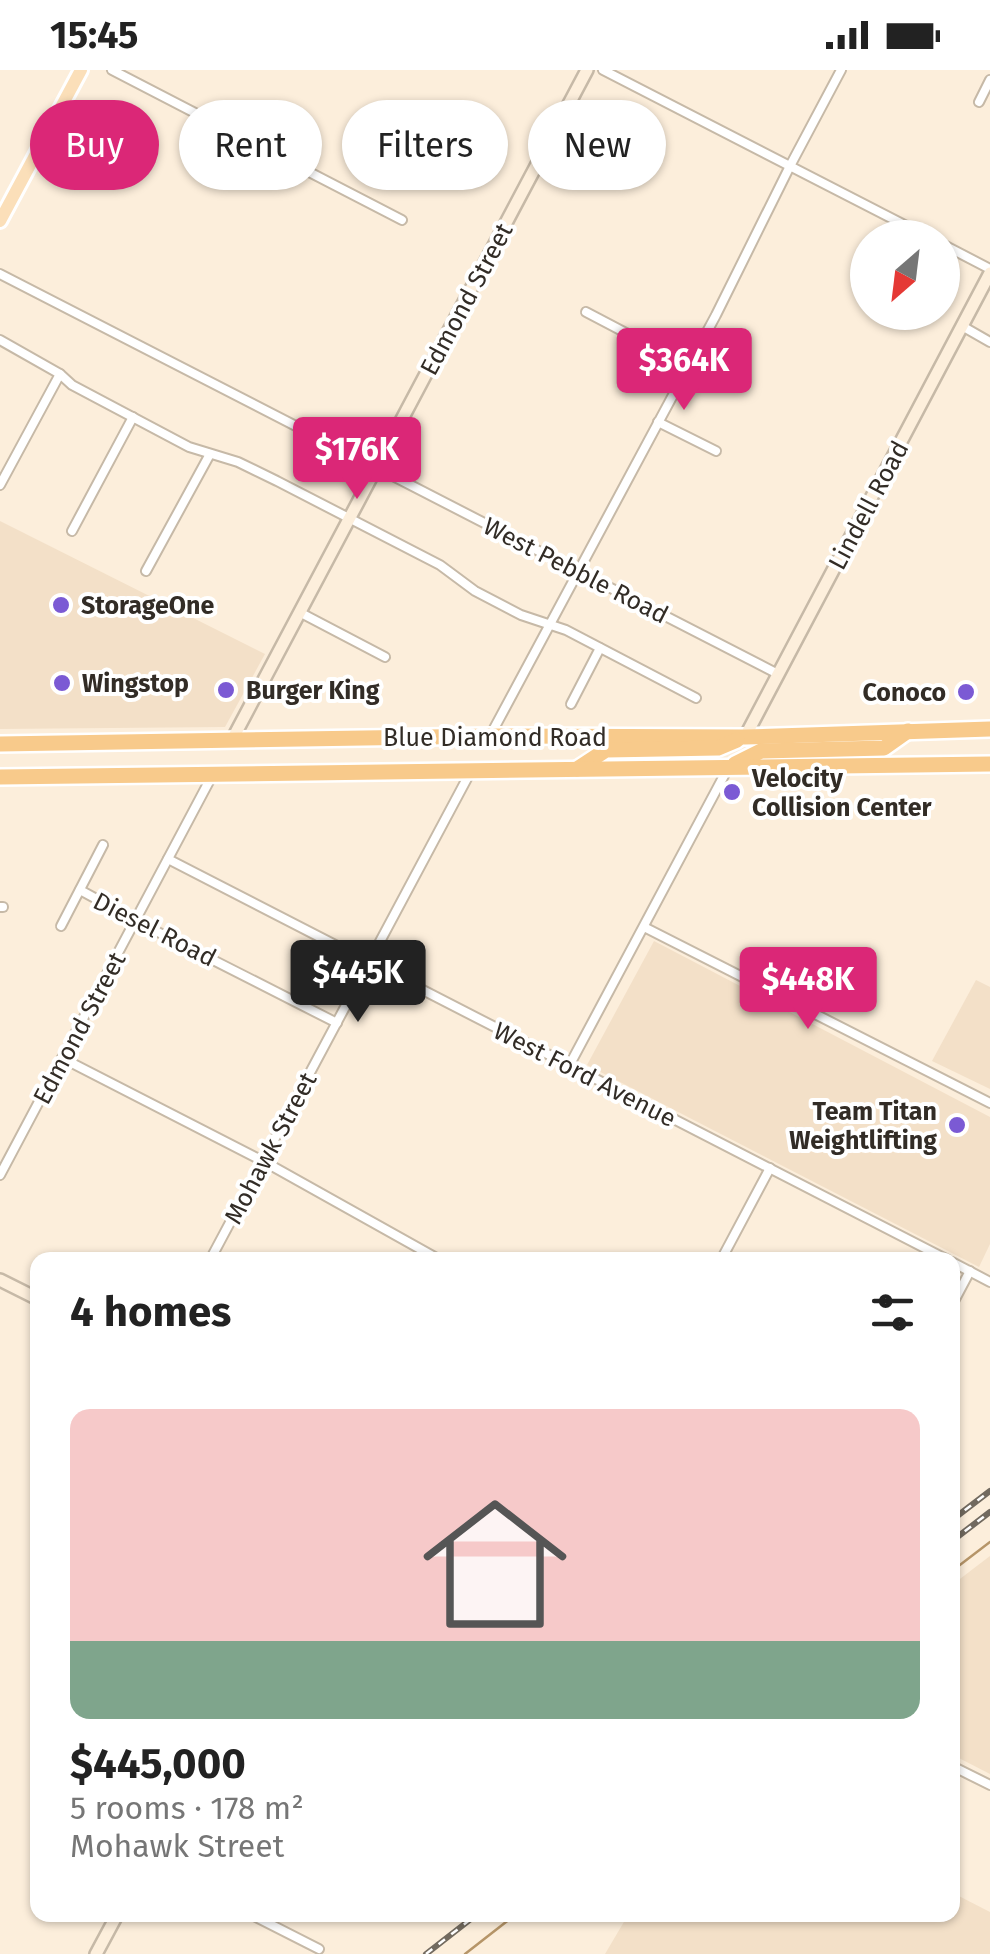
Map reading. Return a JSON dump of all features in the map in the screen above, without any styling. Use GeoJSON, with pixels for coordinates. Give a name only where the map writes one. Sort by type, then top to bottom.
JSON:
{"type":"FeatureCollection","features":[{"type":"Feature","properties":{"kind":"highway","name":"Blue Diamond Road"},"geometry":{"type":"LineString","coordinates":[[0,744],[745,736],[990,729]]}},
{"type":"Feature","properties":{"kind":"highway"},"geometry":{"type":"LineString","coordinates":[[728,767],[761,751],[884,748],[908,732]]}},
{"type":"Feature","properties":{"kind":"highway"},"geometry":{"type":"LineString","coordinates":[[576,770],[606,750],[718,748],[745,736]]}},
{"type":"Feature","properties":{"kind":"highway","name":"Blue Diamond Road"},"geometry":{"type":"LineString","coordinates":[[0,776],[990,764]]}},
{"type":"Feature","properties":{"kind":"main road"},"geometry":{"type":"LineString","coordinates":[[0,220],[81,70]]}},
{"type":"Feature","properties":{"kind":"street"},"geometry":{"type":"LineString","coordinates":[[112,70],[402,220]]}},
{"type":"Feature","properties":{"kind":"street","name":"Edmond Street"},"geometry":{"type":"LineString","coordinates":[[232,740],[587,70]]}},
{"type":"Feature","properties":{"kind":"street"},"geometry":{"type":"LineString","coordinates":[[603,70],[895,220]]}},
{"type":"Feature","properties":{"kind":"street"},"geometry":{"type":"LineString","coordinates":[[490,736],[716,315],[841,70]]}},
{"type":"Feature","properties":{"kind":"street"},"geometry":{"type":"LineString","coordinates":[[979,102],[990,80]]}},
{"type":"Feature","properties":{"kind":"street"},"geometry":{"type":"LineString","coordinates":[[960,254],[990,271]]}},
{"type":"Feature","properties":{"kind":"street","name":"Lindell Road"},"geometry":{"type":"LineString","coordinates":[[745,736],[990,271]]}},
{"type":"Feature","properties":{"kind":"street","name":"West Pebble Road"},"geometry":{"type":"LineString","coordinates":[[0,274],[778,674]]}},
{"type":"Feature","properties":{"kind":"street"},"geometry":{"type":"LineString","coordinates":[[586,312],[687,365]]}},
{"type":"Feature","properties":{"kind":"street"},"geometry":{"type":"LineString","coordinates":[[962,326],[990,342]]}},
{"type":"Feature","properties":{"kind":"street"},"geometry":{"type":"LineString","coordinates":[[0,340],[189,447],[238,462],[440,566],[490,599],[600,648],[696,698]]}},
{"type":"Feature","properties":{"kind":"street"},"geometry":{"type":"LineString","coordinates":[[0,485],[60,374]]}},
{"type":"Feature","properties":{"kind":"street"},"geometry":{"type":"LineString","coordinates":[[72,531],[132,417]]}},
{"type":"Feature","properties":{"kind":"street"},"geometry":{"type":"LineString","coordinates":[[658,422],[716,451]]}},
{"type":"Feature","properties":{"kind":"street"},"geometry":{"type":"LineString","coordinates":[[146,571],[210,454]]}},
{"type":"Feature","properties":{"kind":"street"},"geometry":{"type":"LineString","coordinates":[[301,612],[385,656]]}},
{"type":"Feature","properties":{"kind":"street"},"geometry":{"type":"LineString","coordinates":[[571,704],[600,648]]}},
{"type":"Feature","properties":{"kind":"street"},"geometry":{"type":"LineString","coordinates":[[569,1066],[728,767]]}},
{"type":"Feature","properties":{"kind":"street","name":"Mohawk Street"},"geometry":{"type":"LineString","coordinates":[[214,1252],[471,771]]}},
{"type":"Feature","properties":{"kind":"street","name":"Edmond Street"},"geometry":{"type":"LineString","coordinates":[[0,1175],[214,774]]}},
{"type":"Feature","properties":{"kind":"street"},"geometry":{"type":"LineString","coordinates":[[60,926],[103,846]]}},
{"type":"Feature","properties":{"kind":"street","name":"West Ford Avenue"},"geometry":{"type":"LineString","coordinates":[[168,859],[933,1252]]}},
{"type":"Feature","properties":{"kind":"street","name":"Diesel Road"},"geometry":{"type":"LineString","coordinates":[[80,890],[338,1023]]}},
{"type":"Feature","properties":{"kind":"street"},"geometry":{"type":"LineString","coordinates":[[644,926],[990,1103]]}},
{"type":"Feature","properties":{"kind":"street"},"geometry":{"type":"LineString","coordinates":[[62,1058],[262,1161],[426,1252]]}},
{"type":"Feature","properties":{"kind":"street"},"geometry":{"type":"LineString","coordinates":[[725,1252],[770,1168]]}},
{"type":"Feature","properties":{"kind":"street","name":"West Ford Avenue"},"geometry":{"type":"LineString","coordinates":[[960,1266],[990,1282]]}},
{"type":"Feature","properties":{"kind":"street"},"geometry":{"type":"LineString","coordinates":[[960,1290],[970,1272]]}},
{"type":"Feature","properties":{"kind":"street"},"geometry":{"type":"LineString","coordinates":[[0,1280],[30,1296]]}},
{"type":"Feature","properties":{"kind":"street"},"geometry":{"type":"LineString","coordinates":[[960,1770],[990,1785]]}},
{"type":"Feature","properties":{"kind":"street"},"geometry":{"type":"LineString","coordinates":[[96,1954],[113,1922]]}},
{"type":"Feature","properties":{"kind":"street"},"geometry":{"type":"LineString","coordinates":[[266,1922],[319,1949]]}},
{"type":"Feature","properties":{"kind":"shaded area"},"geometry":{"type":"Polygon","coordinates":[[[0,521],[265,654],[225,727],[0,729],[0,521]]]}},
{"type":"Feature","properties":{"kind":"shaded area"},"geometry":{"type":"Polygon","coordinates":[[[654,941],[990,1117],[990,1244],[979,1267],[960,1257],[960,1252],[950,1252],[587,1065],[654,941]]]}},
{"type":"Feature","properties":{"kind":"shaded area"},"geometry":{"type":"Polygon","coordinates":[[[976,980],[990,987],[990,1089],[932,1061],[976,980]]]}},
{"type":"Feature","properties":{"kind":"shaded area"},"geometry":{"type":"Polygon","coordinates":[[[990,1556],[990,1774],[960,1759],[960,1579],[990,1556]]]}},
{"type":"Feature","properties":{"kind":"shaded area"},"geometry":{"type":"Polygon","coordinates":[[[960,1897],[990,1912],[990,1954],[605,1954],[624,1922],[960,1922],[960,1897]]]}},
{"type":"Feature","properties":{"kind":"waterway"},"geometry":{"type":"LineString","coordinates":[[960,1565],[990,1542]]}},
{"type":"Feature","properties":{"kind":"waterway"},"geometry":{"type":"LineString","coordinates":[[465,1954],[506,1922]]}},
{"type":"Feature","properties":{"kind":"railway"},"geometry":{"type":"LineString","coordinates":[[960,1514],[990,1491]]}},
{"type":"Feature","properties":{"kind":"railway"},"geometry":{"type":"LineString","coordinates":[[960,1535],[990,1512]]}},
{"type":"Feature","properties":{"kind":"railway"},"geometry":{"type":"LineString","coordinates":[[426,1954],[467,1922]]}},
{"type":"Feature","properties":{"kind":"place","name":"StorageOne"},"geometry":{"type":"Point","coordinates":[61,605]}},
{"type":"Feature","properties":{"kind":"place","name":"Wingstop"},"geometry":{"type":"Point","coordinates":[62,683]}},
{"type":"Feature","properties":{"kind":"place","name":"Burger King"},"geometry":{"type":"Point","coordinates":[226,690]}},
{"type":"Feature","properties":{"kind":"place","name":"Conoco"},"geometry":{"type":"Point","coordinates":[966,692]}},
{"type":"Feature","properties":{"kind":"place","name":"Velocity Collision Center"},"geometry":{"type":"Point","coordinates":[732,792]}},
{"type":"Feature","properties":{"kind":"place","name":"Team Titan Weightlifting"},"geometry":{"type":"Point","coordinates":[957,1125]}}]}
